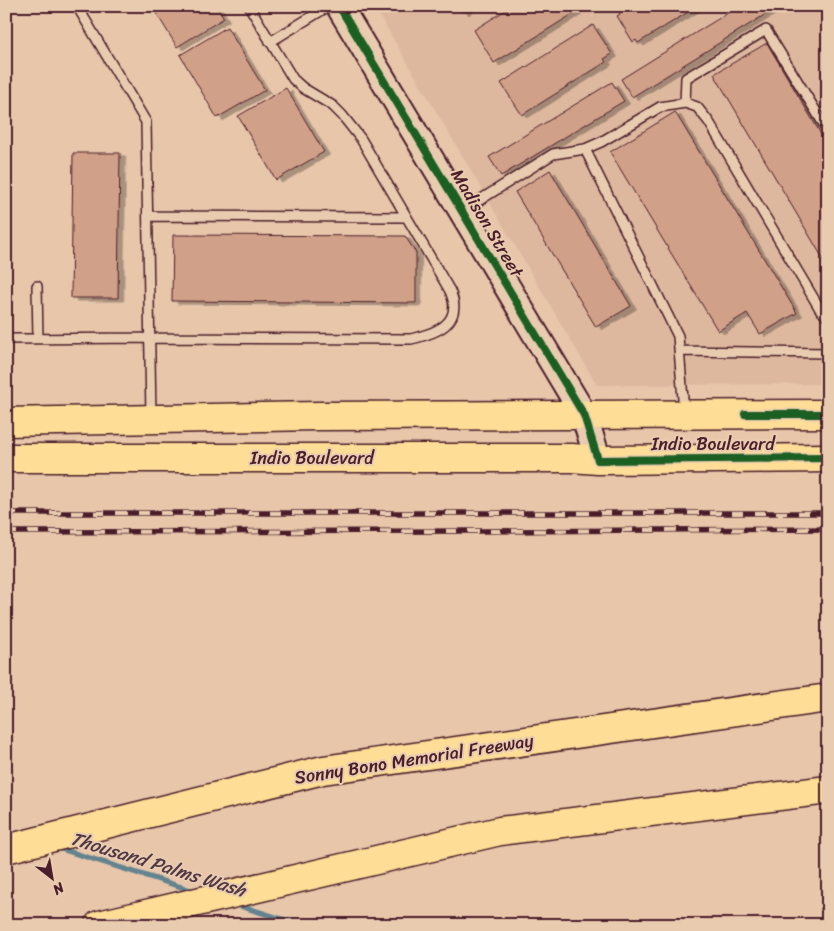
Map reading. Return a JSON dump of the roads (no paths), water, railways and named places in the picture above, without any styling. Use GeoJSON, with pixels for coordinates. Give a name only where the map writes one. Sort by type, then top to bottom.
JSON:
{"type":"FeatureCollection","features":[{"type":"Feature","properties":{"kind":"main road","name":"Madison Street"},"geometry":{"type":"LineString","coordinates":[[339,6],[584,415],[598,460]]}},
{"type":"Feature","properties":{"kind":"main road","name":"Indio Boulevard"},"geometry":{"type":"LineString","coordinates":[[7,426],[151,419],[329,416],[828,414]]}},
{"type":"Feature","properties":{"kind":"main road","name":"Indio Boulevard"},"geometry":{"type":"LineString","coordinates":[[6,458],[572,458],[598,460],[828,458]]}},
{"type":"Feature","properties":{"kind":"main road","name":"Sonny Bono Memorial Freeway"},"geometry":{"type":"LineString","coordinates":[[6,849],[322,770],[828,698]]}},
{"type":"Feature","properties":{"kind":"main road"},"geometry":{"type":"LineString","coordinates":[[99,925],[500,831],[828,790]]}},
{"type":"Feature","properties":{"kind":"lane"},"geometry":{"type":"LineString","coordinates":[[77,6],[146,122],[151,419]]}},
{"type":"Feature","properties":{"kind":"lane"},"geometry":{"type":"LineString","coordinates":[[6,339],[411,339],[435,332],[450,320],[454,310],[454,300],[450,291],[361,139],[333,106],[303,88],[293,79],[248,6]]}},
{"type":"Feature","properties":{"kind":"lane"},"geometry":{"type":"LineString","coordinates":[[270,42],[329,6]]}},
{"type":"Feature","properties":{"kind":"lane"},"geometry":{"type":"LineString","coordinates":[[684,103],[686,78],[766,30],[828,132]]}},
{"type":"Feature","properties":{"kind":"lane"},"geometry":{"type":"LineString","coordinates":[[462,211],[553,154],[585,149],[601,142],[660,107],[684,103],[697,107],[709,122],[820,309],[828,318]]}},
{"type":"Feature","properties":{"kind":"lane"},"geometry":{"type":"LineString","coordinates":[[585,149],[678,336],[684,414]]}},
{"type":"Feature","properties":{"kind":"lane"},"geometry":{"type":"LineString","coordinates":[[148,216],[406,217]]}},
{"type":"Feature","properties":{"kind":"lane"},"geometry":{"type":"LineString","coordinates":[[37,286],[38,339]]}},
{"type":"Feature","properties":{"kind":"lane"},"geometry":{"type":"LineString","coordinates":[[679,351],[828,354]]}},
{"type":"Feature","properties":{"kind":"waterway","name":"Thousand Palms Wash"},"geometry":{"type":"LineString","coordinates":[[6,832],[18,836]]}},
{"type":"Feature","properties":{"kind":"waterway","name":"Thousand Palms Wash"},"geometry":{"type":"LineString","coordinates":[[55,847],[197,892]]}},
{"type":"Feature","properties":{"kind":"waterway","name":"Thousand Palms Wash"},"geometry":{"type":"LineString","coordinates":[[234,904],[301,925]]}},
{"type":"Feature","properties":{"kind":"railway"},"geometry":{"type":"LineString","coordinates":[[6,513],[828,513]]}},
{"type":"Feature","properties":{"kind":"railway"},"geometry":{"type":"LineString","coordinates":[[6,532],[828,529]]}}]}
